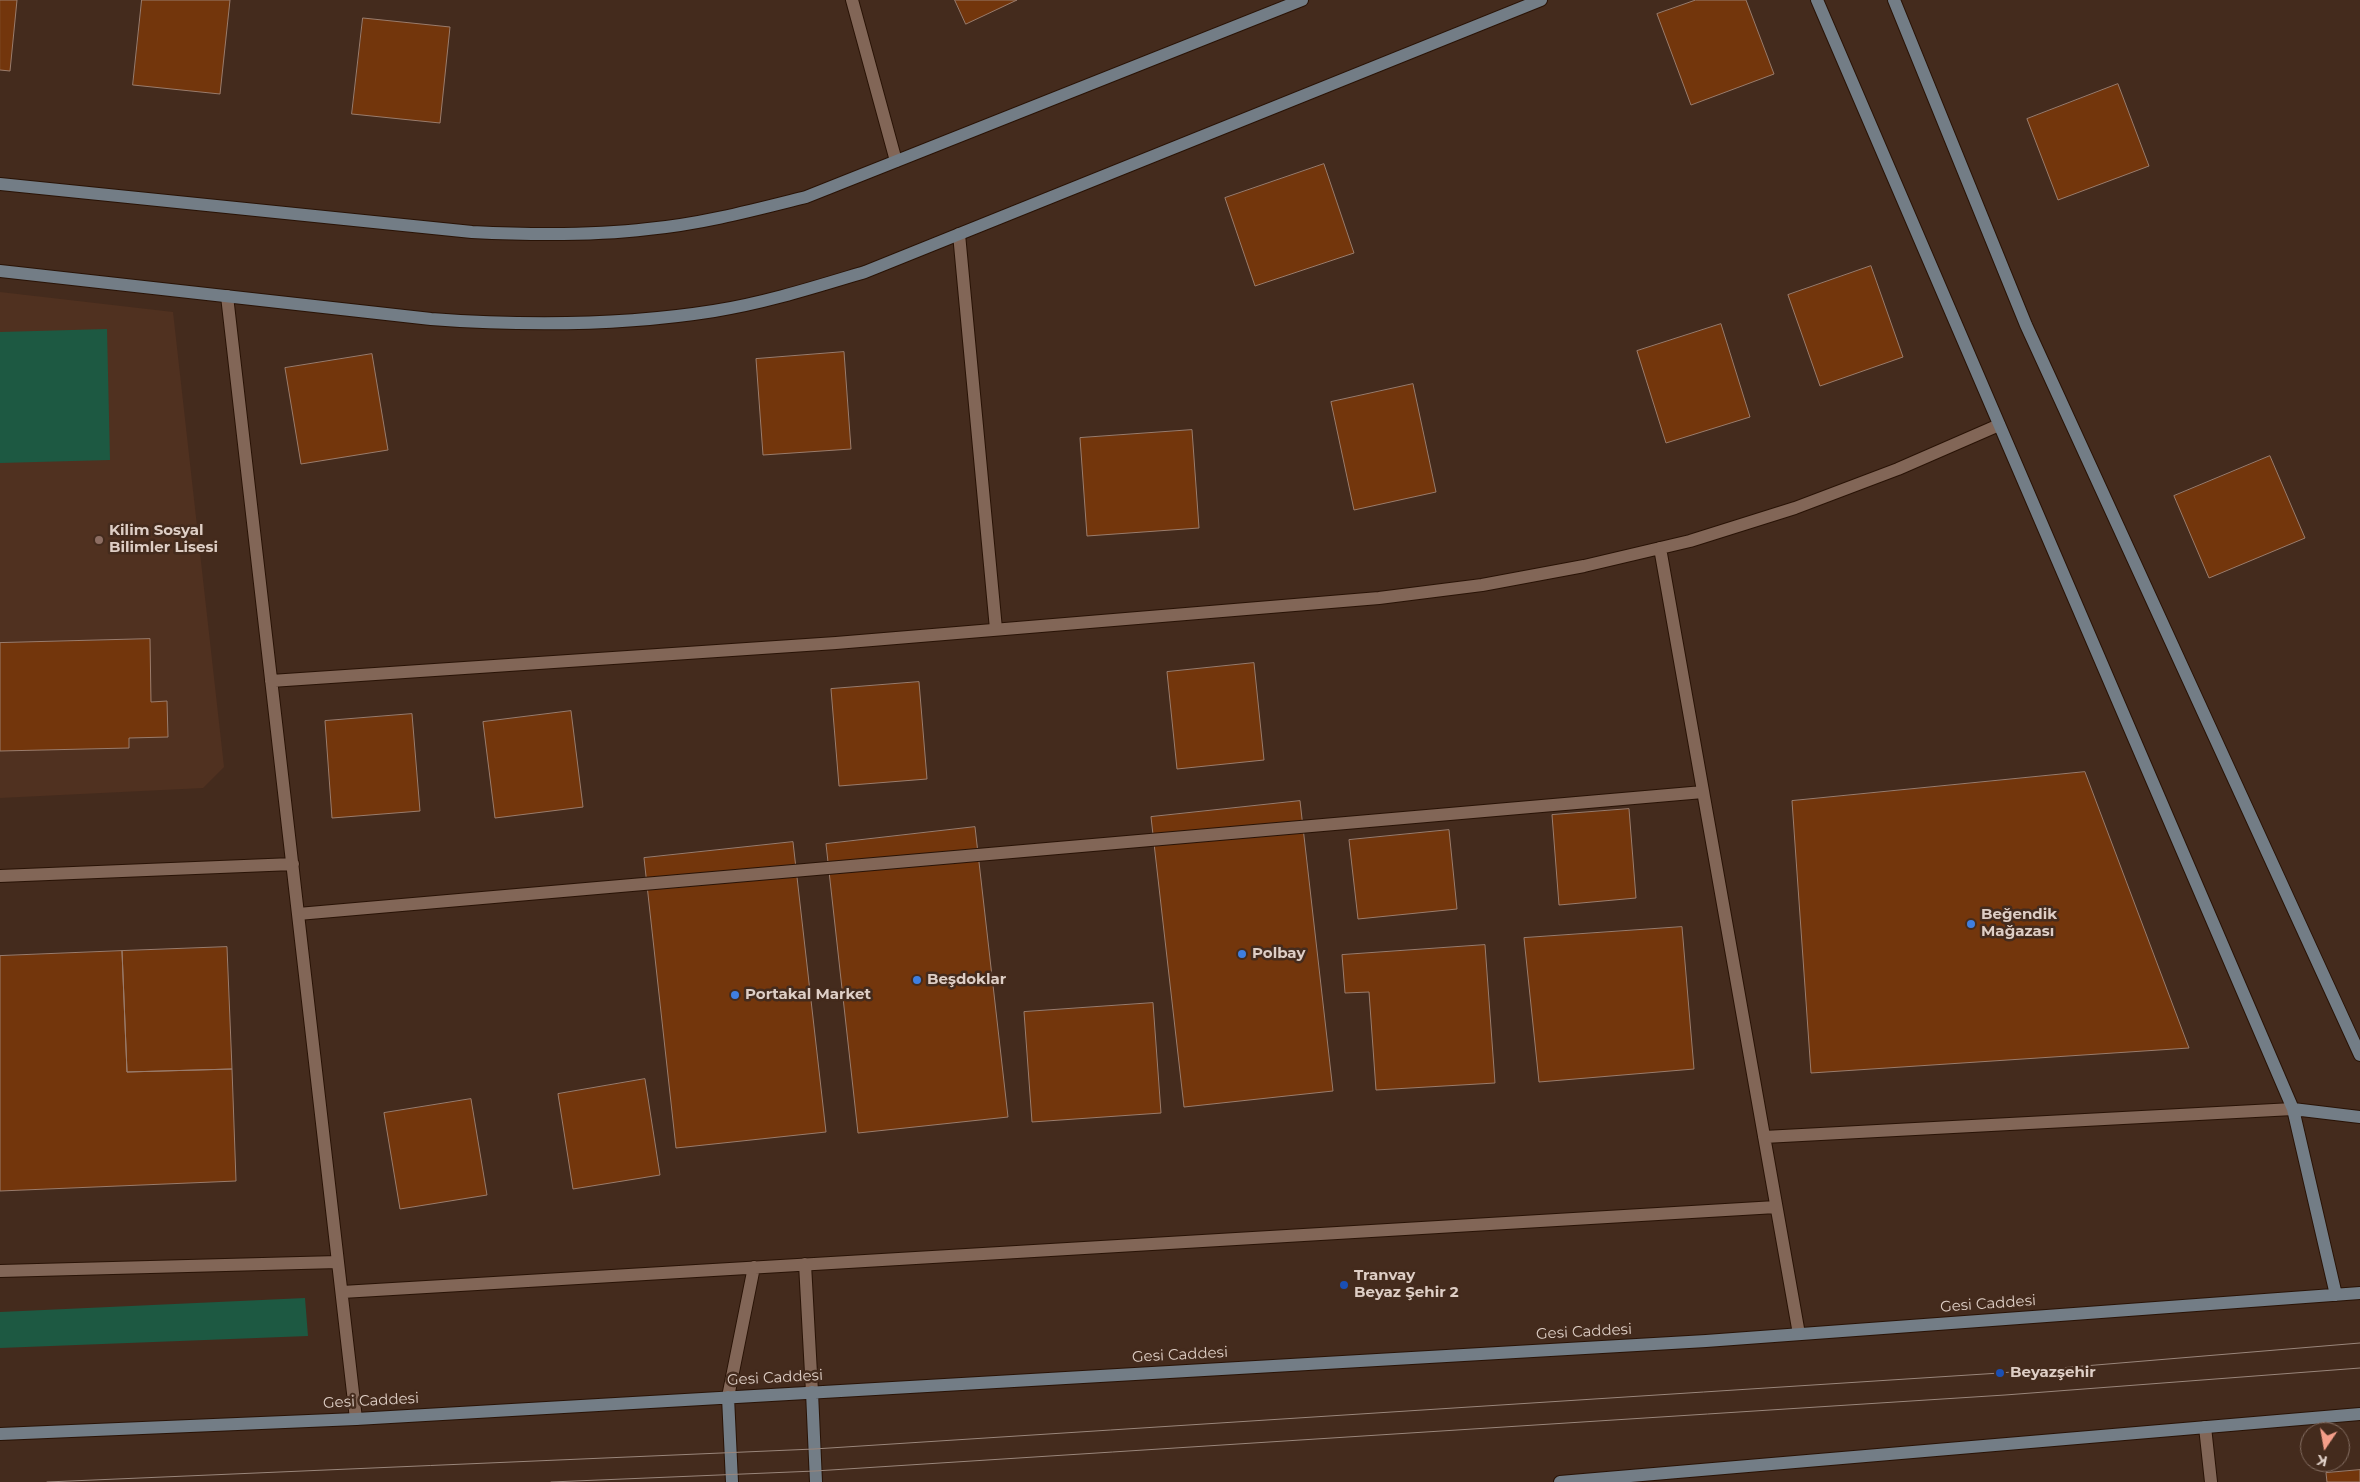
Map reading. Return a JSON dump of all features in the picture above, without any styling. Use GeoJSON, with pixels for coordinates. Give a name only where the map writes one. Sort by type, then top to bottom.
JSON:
{"type":"FeatureCollection","features":[{"type":"Feature","properties":{"kind":"street"},"geometry":{"type":"LineString","coordinates":[[852,0],[896,160]]}},
{"type":"Feature","properties":{"kind":"street"},"geometry":{"type":"LineString","coordinates":[[0,184],[472,232],[531,235],[649,229],[754,210],[806,196],[1302,0]]}},
{"type":"Feature","properties":{"kind":"street"},"geometry":{"type":"LineString","coordinates":[[0,271],[430,318],[502,324],[574,325],[645,320],[716,311],[791,294],[865,272],[1541,0]]}},
{"type":"Feature","properties":{"kind":"street"},"geometry":{"type":"LineString","coordinates":[[1817,0],[2293,1109],[2336,1295]]}},
{"type":"Feature","properties":{"kind":"street"},"geometry":{"type":"LineString","coordinates":[[1894,0],[2026,325],[2360,1055]]}},
{"type":"Feature","properties":{"kind":"street"},"geometry":{"type":"LineString","coordinates":[[959,234],[996,629]]}},
{"type":"Feature","properties":{"kind":"street"},"geometry":{"type":"LineString","coordinates":[[227,296],[356,1419]]}},
{"type":"Feature","properties":{"kind":"street"},"geometry":{"type":"LineString","coordinates":[[271,681],[836,643],[1379,598],[1482,586],[1584,566],[1660,548],[1795,508],[1898,469],[1999,425]]}},
{"type":"Feature","properties":{"kind":"street"},"geometry":{"type":"LineString","coordinates":[[1660,548],[1799,1334]]}},
{"type":"Feature","properties":{"kind":"street"},"geometry":{"type":"LineString","coordinates":[[298,914],[1703,792]]}},
{"type":"Feature","properties":{"kind":"street"},"geometry":{"type":"LineString","coordinates":[[0,876],[292,864]]}},
{"type":"Feature","properties":{"kind":"street"},"geometry":{"type":"LineString","coordinates":[[1764,1138],[2293,1109],[2360,1117]]}},
{"type":"Feature","properties":{"kind":"street"},"geometry":{"type":"LineString","coordinates":[[342,1292],[1776,1207]]}},
{"type":"Feature","properties":{"kind":"street"},"geometry":{"type":"LineString","coordinates":[[0,1271],[338,1262]]}},
{"type":"Feature","properties":{"kind":"street"},"geometry":{"type":"LineString","coordinates":[[805,1264],[816,1482]]}},
{"type":"Feature","properties":{"kind":"street"},"geometry":{"type":"LineString","coordinates":[[732,1482],[728,1397],[754,1267]]}},
{"type":"Feature","properties":{"kind":"street","name":"Gesi Caddesi"},"geometry":{"type":"LineString","coordinates":[[0,1434],[356,1419],[1706,1341],[2360,1293]]}},
{"type":"Feature","properties":{"kind":"street"},"geometry":{"type":"LineString","coordinates":[[1560,1482],[2360,1414]]}},
{"type":"Feature","properties":{"kind":"street"},"geometry":{"type":"LineString","coordinates":[[2205,1427],[2211,1482]]}},
{"type":"Feature","properties":{"kind":"shaded area","name":"Kilim Sosyal Bilimler Lisesi"},"geometry":{"type":"Polygon","coordinates":[[[0,292],[173,312],[224,767],[203,788],[0,798],[0,292]]]}},
{"type":"Feature","properties":{"kind":"green space"},"geometry":{"type":"Polygon","coordinates":[[[107,329],[110,460],[0,463],[0,332],[107,329]]]}},
{"type":"Feature","properties":{"kind":"green space"},"geometry":{"type":"Polygon","coordinates":[[[305,1298],[308,1336],[0,1348],[0,1312],[305,1298]]]}},
{"type":"Feature","properties":{"kind":"building"},"geometry":{"type":"Polygon","coordinates":[[[0,0],[17,0],[10,71],[0,70],[0,0]]]}},
{"type":"Feature","properties":{"kind":"building"},"geometry":{"type":"Polygon","coordinates":[[[142,0],[230,0],[220,94],[133,85],[142,0]]]}},
{"type":"Feature","properties":{"kind":"building"},"geometry":{"type":"Polygon","coordinates":[[[955,0],[1017,0],[966,24],[955,0]]]}},
{"type":"Feature","properties":{"kind":"building"},"geometry":{"type":"Polygon","coordinates":[[[1696,0],[1746,0],[1774,74],[1691,105],[1657,14],[1696,0]]]}},
{"type":"Feature","properties":{"kind":"building"},"geometry":{"type":"Polygon","coordinates":[[[363,18],[450,27],[440,123],[352,114],[363,18]]]}},
{"type":"Feature","properties":{"kind":"building"},"geometry":{"type":"Polygon","coordinates":[[[2118,84],[2149,166],[2058,200],[2027,119],[2118,84]]]}},
{"type":"Feature","properties":{"kind":"building"},"geometry":{"type":"Polygon","coordinates":[[[1324,164],[1354,253],[1255,286],[1225,198],[1324,164]]]}},
{"type":"Feature","properties":{"kind":"building"},"geometry":{"type":"Polygon","coordinates":[[[1871,266],[1903,357],[1820,386],[1788,295],[1871,266]]]}},
{"type":"Feature","properties":{"kind":"building"},"geometry":{"type":"Polygon","coordinates":[[[1721,324],[1750,417],[1666,443],[1637,351],[1721,324]]]}},
{"type":"Feature","properties":{"kind":"building"},"geometry":{"type":"Polygon","coordinates":[[[844,352],[851,449],[763,455],[756,359],[844,352]]]}},
{"type":"Feature","properties":{"kind":"building"},"geometry":{"type":"Polygon","coordinates":[[[372,354],[388,450],[301,464],[285,368],[372,354]]]}},
{"type":"Feature","properties":{"kind":"building"},"geometry":{"type":"Polygon","coordinates":[[[1413,384],[1436,492],[1354,510],[1331,402],[1413,384]]]}},
{"type":"Feature","properties":{"kind":"building"},"geometry":{"type":"Polygon","coordinates":[[[1192,430],[1199,528],[1087,536],[1080,438],[1192,430]]]}},
{"type":"Feature","properties":{"kind":"building"},"geometry":{"type":"Polygon","coordinates":[[[2270,456],[2305,538],[2209,578],[2174,496],[2270,456]]]}},
{"type":"Feature","properties":{"kind":"building"},"geometry":{"type":"Polygon","coordinates":[[[150,639],[151,702],[167,701],[168,737],[129,738],[129,748],[0,751],[0,643],[150,639]]]}},
{"type":"Feature","properties":{"kind":"building"},"geometry":{"type":"Polygon","coordinates":[[[1254,663],[1264,760],[1177,769],[1167,672],[1254,663]]]}},
{"type":"Feature","properties":{"kind":"building"},"geometry":{"type":"Polygon","coordinates":[[[919,682],[927,779],[839,786],[831,689],[919,682]]]}},
{"type":"Feature","properties":{"kind":"building"},"geometry":{"type":"Polygon","coordinates":[[[571,711],[583,807],[495,818],[483,722],[571,711]]]}},
{"type":"Feature","properties":{"kind":"building"},"geometry":{"type":"Polygon","coordinates":[[[412,714],[420,811],[332,818],[325,721],[412,714]]]}},
{"type":"Feature","properties":{"kind":"building","name":"Beğendik Mağazası"},"geometry":{"type":"Polygon","coordinates":[[[2085,772],[2189,1048],[1811,1073],[1792,801],[2085,772]]]}},
{"type":"Feature","properties":{"kind":"building","name":"Polbay"},"geometry":{"type":"Polygon","coordinates":[[[1300,801],[1333,1091],[1184,1107],[1151,817],[1300,801]]]}},
{"type":"Feature","properties":{"kind":"building"},"geometry":{"type":"Polygon","coordinates":[[[1629,809],[1636,898],[1559,905],[1552,815],[1629,809]]]}},
{"type":"Feature","properties":{"kind":"building","name":"Beşdoklar"},"geometry":{"type":"Polygon","coordinates":[[[975,827],[1008,1117],[858,1133],[826,844],[975,827]]]}},
{"type":"Feature","properties":{"kind":"building"},"geometry":{"type":"Polygon","coordinates":[[[1449,830],[1457,909],[1358,919],[1349,840],[1449,830]]]}},
{"type":"Feature","properties":{"kind":"building","name":"Portakal Market"},"geometry":{"type":"Polygon","coordinates":[[[793,842],[826,1132],[676,1148],[644,858],[793,842]]]}},
{"type":"Feature","properties":{"kind":"building"},"geometry":{"type":"Polygon","coordinates":[[[1682,927],[1694,1069],[1539,1082],[1524,938],[1682,927]]]}},
{"type":"Feature","properties":{"kind":"building"},"geometry":{"type":"Polygon","coordinates":[[[1485,945],[1495,1083],[1376,1090],[1369,992],[1345,993],[1342,955],[1485,945]]]}},
{"type":"Feature","properties":{"kind":"building"},"geometry":{"type":"Polygon","coordinates":[[[227,947],[232,1069],[127,1072],[122,951],[227,947]]]}},
{"type":"Feature","properties":{"kind":"building"},"geometry":{"type":"Polygon","coordinates":[[[122,951],[127,1072],[232,1069],[236,1181],[0,1191],[0,956],[122,951]]]}},
{"type":"Feature","properties":{"kind":"building"},"geometry":{"type":"Polygon","coordinates":[[[1153,1003],[1161,1113],[1032,1122],[1024,1012],[1153,1003]]]}},
{"type":"Feature","properties":{"kind":"building"},"geometry":{"type":"Polygon","coordinates":[[[645,1079],[660,1175],[573,1189],[558,1094],[645,1079]]]}},
{"type":"Feature","properties":{"kind":"building"},"geometry":{"type":"Polygon","coordinates":[[[471,1099],[487,1195],[400,1209],[384,1113],[471,1099]]]}},
{"type":"Feature","properties":{"kind":"building"},"geometry":{"type":"Polygon","coordinates":[[[2360,1470],[2360,1482],[2327,1482],[2326,1473],[2360,1470]]]}},
{"type":"Feature","properties":{"kind":"tram line"},"geometry":{"type":"LineString","coordinates":[[47,1482],[814,1449],[2000,1373],[2360,1343]]}},
{"type":"Feature","properties":{"kind":"tram line"},"geometry":{"type":"LineString","coordinates":[[551,1482],[815,1471],[2005,1395],[2360,1368]]}},
{"type":"Feature","properties":{"kind":"place","name":"Kilim Sosyal Bilimler Lisesi"},"geometry":{"type":"Point","coordinates":[99,540]}},
{"type":"Feature","properties":{"kind":"place","name":"Beğendik Mağazası"},"geometry":{"type":"Point","coordinates":[1971,924]}},
{"type":"Feature","properties":{"kind":"place","name":"Polbay"},"geometry":{"type":"Point","coordinates":[1242,954]}},
{"type":"Feature","properties":{"kind":"place","name":"Beşdoklar"},"geometry":{"type":"Point","coordinates":[917,980]}},
{"type":"Feature","properties":{"kind":"place","name":"Portakal Market"},"geometry":{"type":"Point","coordinates":[735,995]}},
{"type":"Feature","properties":{"kind":"place","name":"Tranvay Beyaz Şehir 2"},"geometry":{"type":"Point","coordinates":[1344,1285]}},
{"type":"Feature","properties":{"kind":"place","name":"Beyazşehir"},"geometry":{"type":"Point","coordinates":[2000,1373]}}]}
